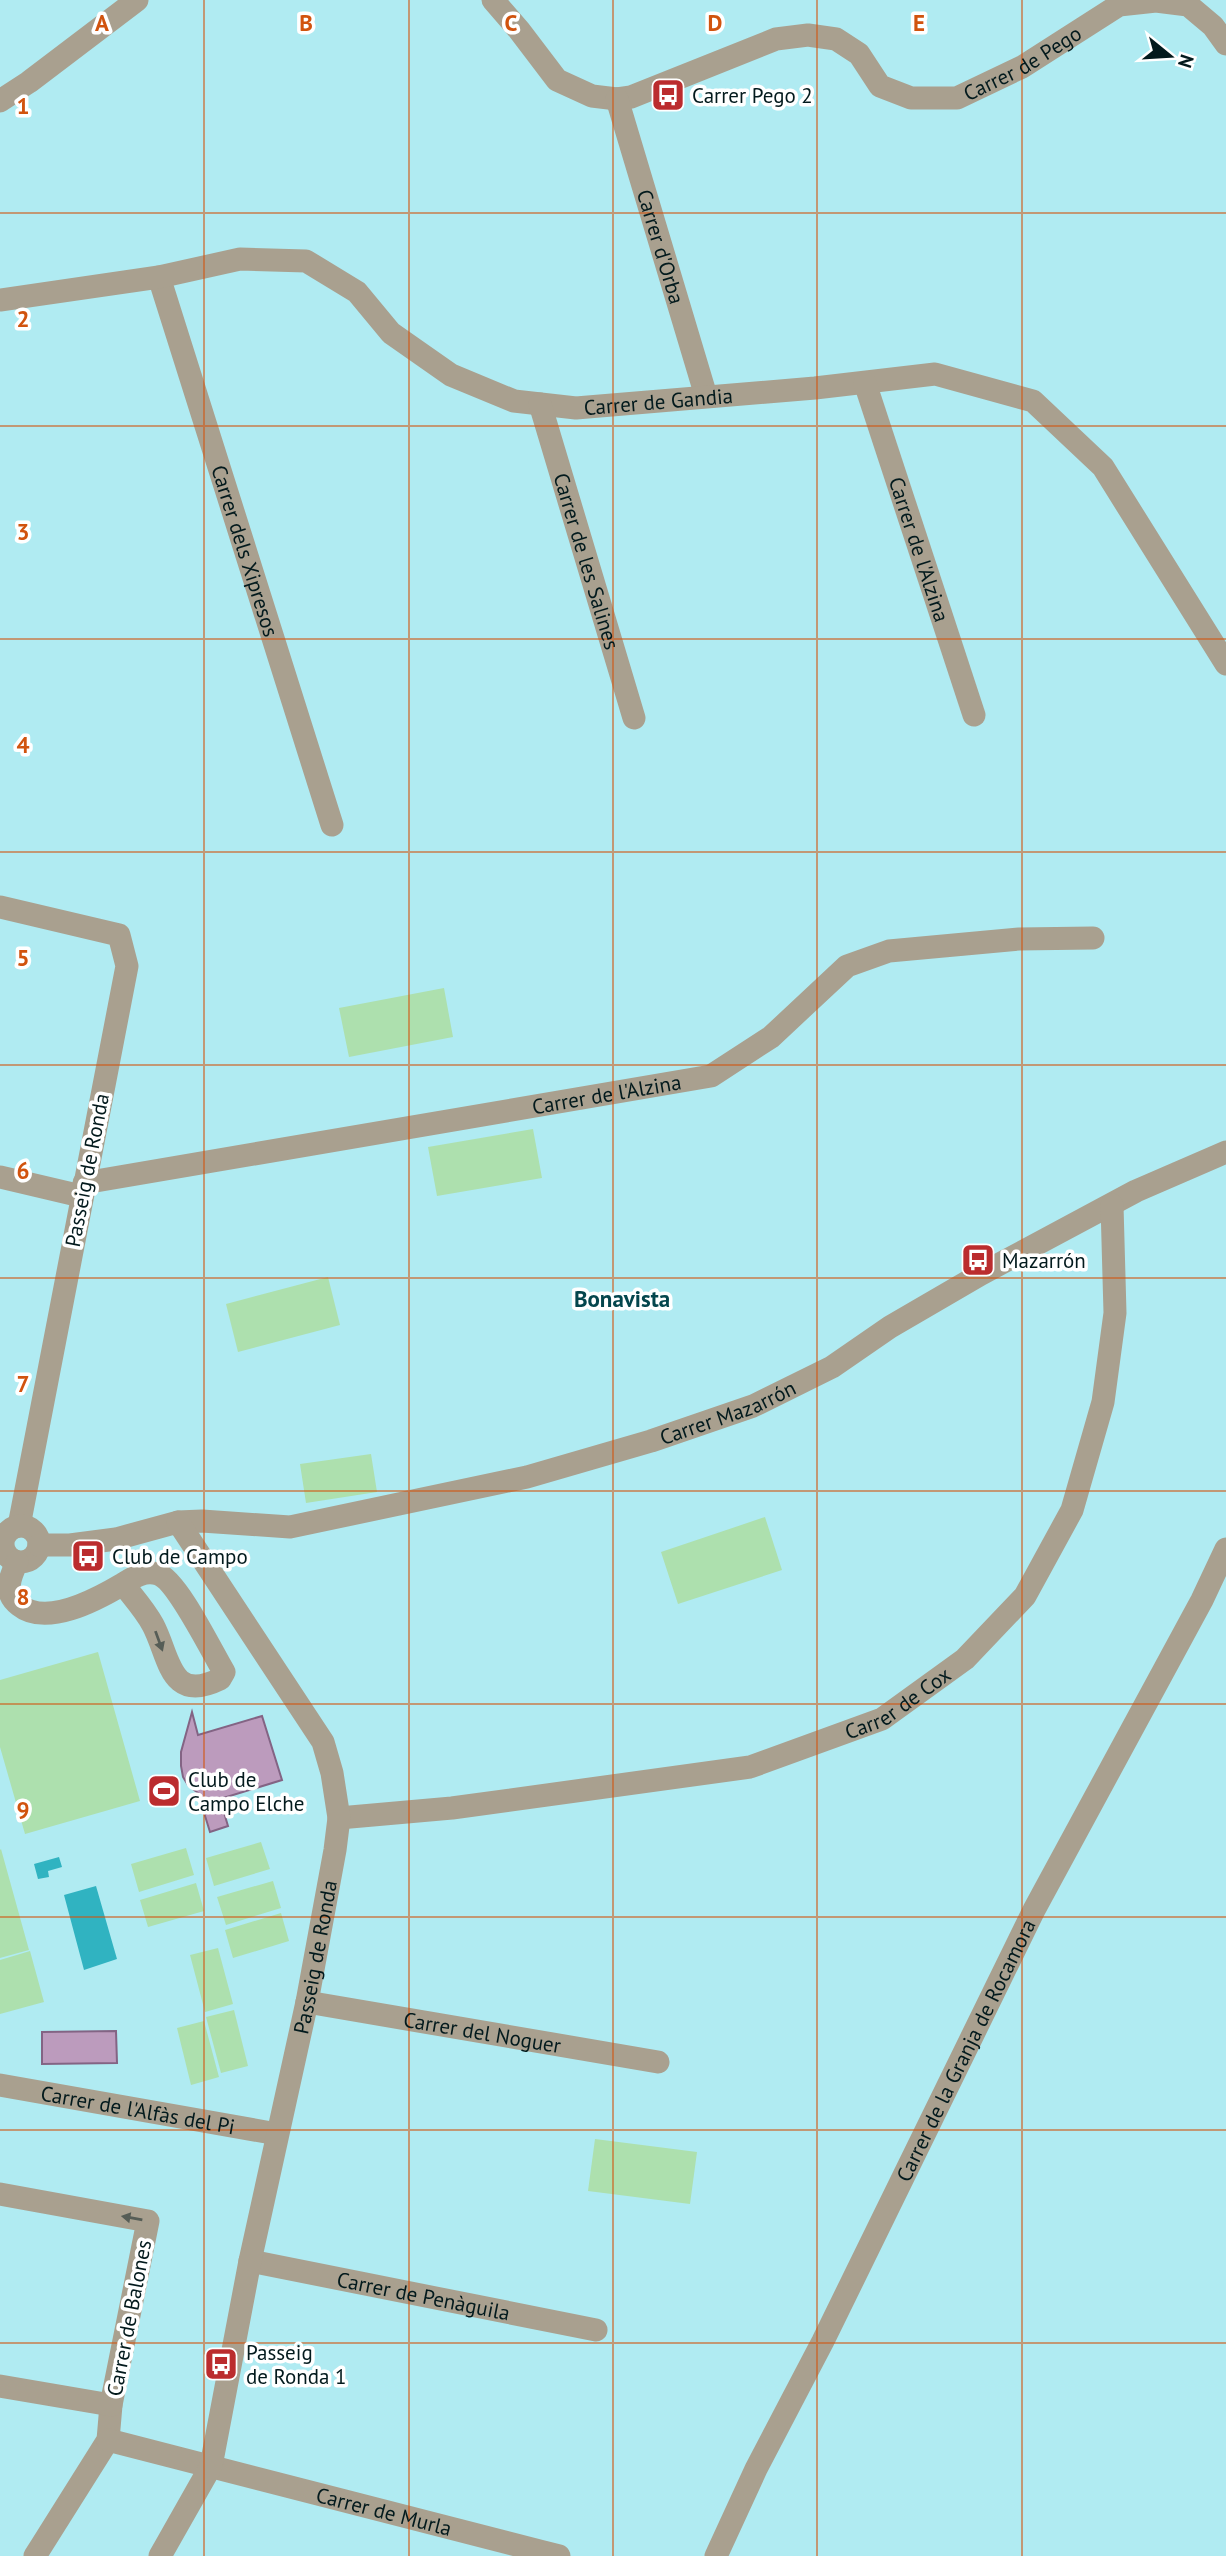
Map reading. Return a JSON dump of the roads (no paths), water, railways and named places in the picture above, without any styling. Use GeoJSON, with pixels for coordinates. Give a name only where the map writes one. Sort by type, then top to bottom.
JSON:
{"type":"FeatureCollection","features":[{"type":"Feature","properties":{"kind":"street"},"geometry":{"type":"LineString","coordinates":[[0,101],[137,0]]}},
{"type":"Feature","properties":{"kind":"street","name":"Carrer de Pego"},"geometry":{"type":"LineString","coordinates":[[493,0],[557,80],[592,96],[617,99],[631,97],[776,39],[808,35],[836,39],[859,54],[880,86],[912,98],[957,98],[1022,67],[1119,5],[1156,1],[1188,5],[1213,26],[1226,44]]}},
{"type":"Feature","properties":{"kind":"street","name":"Carrer d'Orba"},"geometry":{"type":"LineString","coordinates":[[617,99],[706,396]]}},
{"type":"Feature","properties":{"kind":"street","name":"Carrer de Gandia"},"geometry":{"type":"LineString","coordinates":[[0,300],[159,277],[240,259],[306,261],[357,292],[391,333],[451,375],[514,401],[576,408],[865,383],[934,374],[1033,401],[1103,467],[1226,664]]}},
{"type":"Feature","properties":{"kind":"street","name":"Carrer dels Xipresos"},"geometry":{"type":"LineString","coordinates":[[159,277],[332,825]]}},
{"type":"Feature","properties":{"kind":"street","name":"Carrer de l'Alzina"},"geometry":{"type":"LineString","coordinates":[[865,383],[974,715]]}},
{"type":"Feature","properties":{"kind":"street","name":"Carrer de les Salines"},"geometry":{"type":"LineString","coordinates":[[540,404],[634,719]]}},
{"type":"Feature","properties":{"kind":"street","name":"Passeig de Ronda"},"geometry":{"type":"LineString","coordinates":[[0,907],[118,935],[127,966],[19,1526]]}},
{"type":"Feature","properties":{"kind":"street","name":"Carrer de l'Alzina"},"geometry":{"type":"LineString","coordinates":[[0,1177],[83,1190],[711,1076],[771,1037],[847,966],[889,951],[1019,939],[1093,938]]}},
{"type":"Feature","properties":{"kind":"street","name":"Carrer Mazarrón"},"geometry":{"type":"LineString","coordinates":[[178,1522],[290,1527],[527,1477],[651,1441],[753,1406],[832,1367],[890,1327],[981,1274],[1136,1191],[1226,1152]]}},
{"type":"Feature","properties":{"kind":"street","name":"Carrer de Cox"},"geometry":{"type":"LineString","coordinates":[[339,1818],[452,1808],[750,1767],[883,1719],[965,1659],[1025,1596],[1072,1510],[1103,1402],[1115,1313],[1112,1205]]}},
{"type":"Feature","properties":{"kind":"street"},"geometry":{"type":"LineString","coordinates":[[39,1545],[70,1545],[116,1539],[178,1522]]}},
{"type":"Feature","properties":{"kind":"street","name":"Passeig de Ronda"},"geometry":{"type":"LineString","coordinates":[[160,2556],[211,2466],[250,2261],[307,2002],[339,1818],[332,1773],[323,1742],[178,1522]]}},
{"type":"Feature","properties":{"kind":"street"},"geometry":{"type":"LineString","coordinates":[[8,1559],[23,1562],[34,1556],[39,1545],[36,1533],[25,1526],[8,1531],[4,1537],[4,1549],[8,1559],[8,1591],[13,1600],[27,1612],[40,1615],[66,1611],[144,1573],[160,1574],[173,1585],[224,1672],[220,1679],[208,1685],[189,1686],[177,1679],[153,1626],[123,1584]]}},
{"type":"Feature","properties":{"kind":"street","name":"Carrer de la Granja de Rocamora"},"geometry":{"type":"LineString","coordinates":[[716,2556],[756,2469],[835,2317],[1034,1910],[1202,1600],[1226,1549]]}},
{"type":"Feature","properties":{"kind":"street","name":"Carrer del Noguer"},"geometry":{"type":"LineString","coordinates":[[307,2002],[658,2062]]}},
{"type":"Feature","properties":{"kind":"street","name":"Carrer de l'Alfàs del Pi"},"geometry":{"type":"LineString","coordinates":[[0,2085],[277,2134]]}},
{"type":"Feature","properties":{"kind":"street","name":"Carrer de Balones"},"geometry":{"type":"LineString","coordinates":[[0,2194],[148,2221],[111,2405],[108,2440],[35,2556]]}},
{"type":"Feature","properties":{"kind":"street","name":"Carrer de Penàguila"},"geometry":{"type":"LineString","coordinates":[[250,2261],[596,2330]]}},
{"type":"Feature","properties":{"kind":"street"},"geometry":{"type":"LineString","coordinates":[[0,2386],[111,2405]]}},
{"type":"Feature","properties":{"kind":"street"},"geometry":{"type":"LineString","coordinates":[[108,2440],[211,2466]]}},
{"type":"Feature","properties":{"kind":"street","name":"Carrer de Murla"},"geometry":{"type":"LineString","coordinates":[[211,2466],[525,2552],[559,2556]]}},
{"type":"Feature","properties":{"kind":"water"},"geometry":{"type":"Polygon","coordinates":[[[59,1857],[62,1867],[48,1871],[49,1877],[38,1879],[34,1864],[59,1857]]]}},
{"type":"Feature","properties":{"kind":"water"},"geometry":{"type":"Polygon","coordinates":[[[96,1886],[117,1959],[84,1970],[64,1895],[96,1886]]]}},
{"type":"Feature","properties":{"kind":"place","name":"Carrer Pego 2"},"geometry":{"type":"Point","coordinates":[668,95]}},
{"type":"Feature","properties":{"kind":"place","name":"Mazarrón"},"geometry":{"type":"Point","coordinates":[978,1260]}},
{"type":"Feature","properties":{"kind":"place","name":"Club de Campo"},"geometry":{"type":"Point","coordinates":[88,1556]}},
{"type":"Feature","properties":{"kind":"place","name":"Club de Campo Elche"},"geometry":{"type":"Point","coordinates":[164,1791]}},
{"type":"Feature","properties":{"kind":"place","name":"Passeig de Ronda 1"},"geometry":{"type":"Point","coordinates":[221,2364]}},
{"type":"Feature","properties":{"kind":"district","name":"Bonavista"},"geometry":{"type":"Point","coordinates":[622,1298]}}]}
